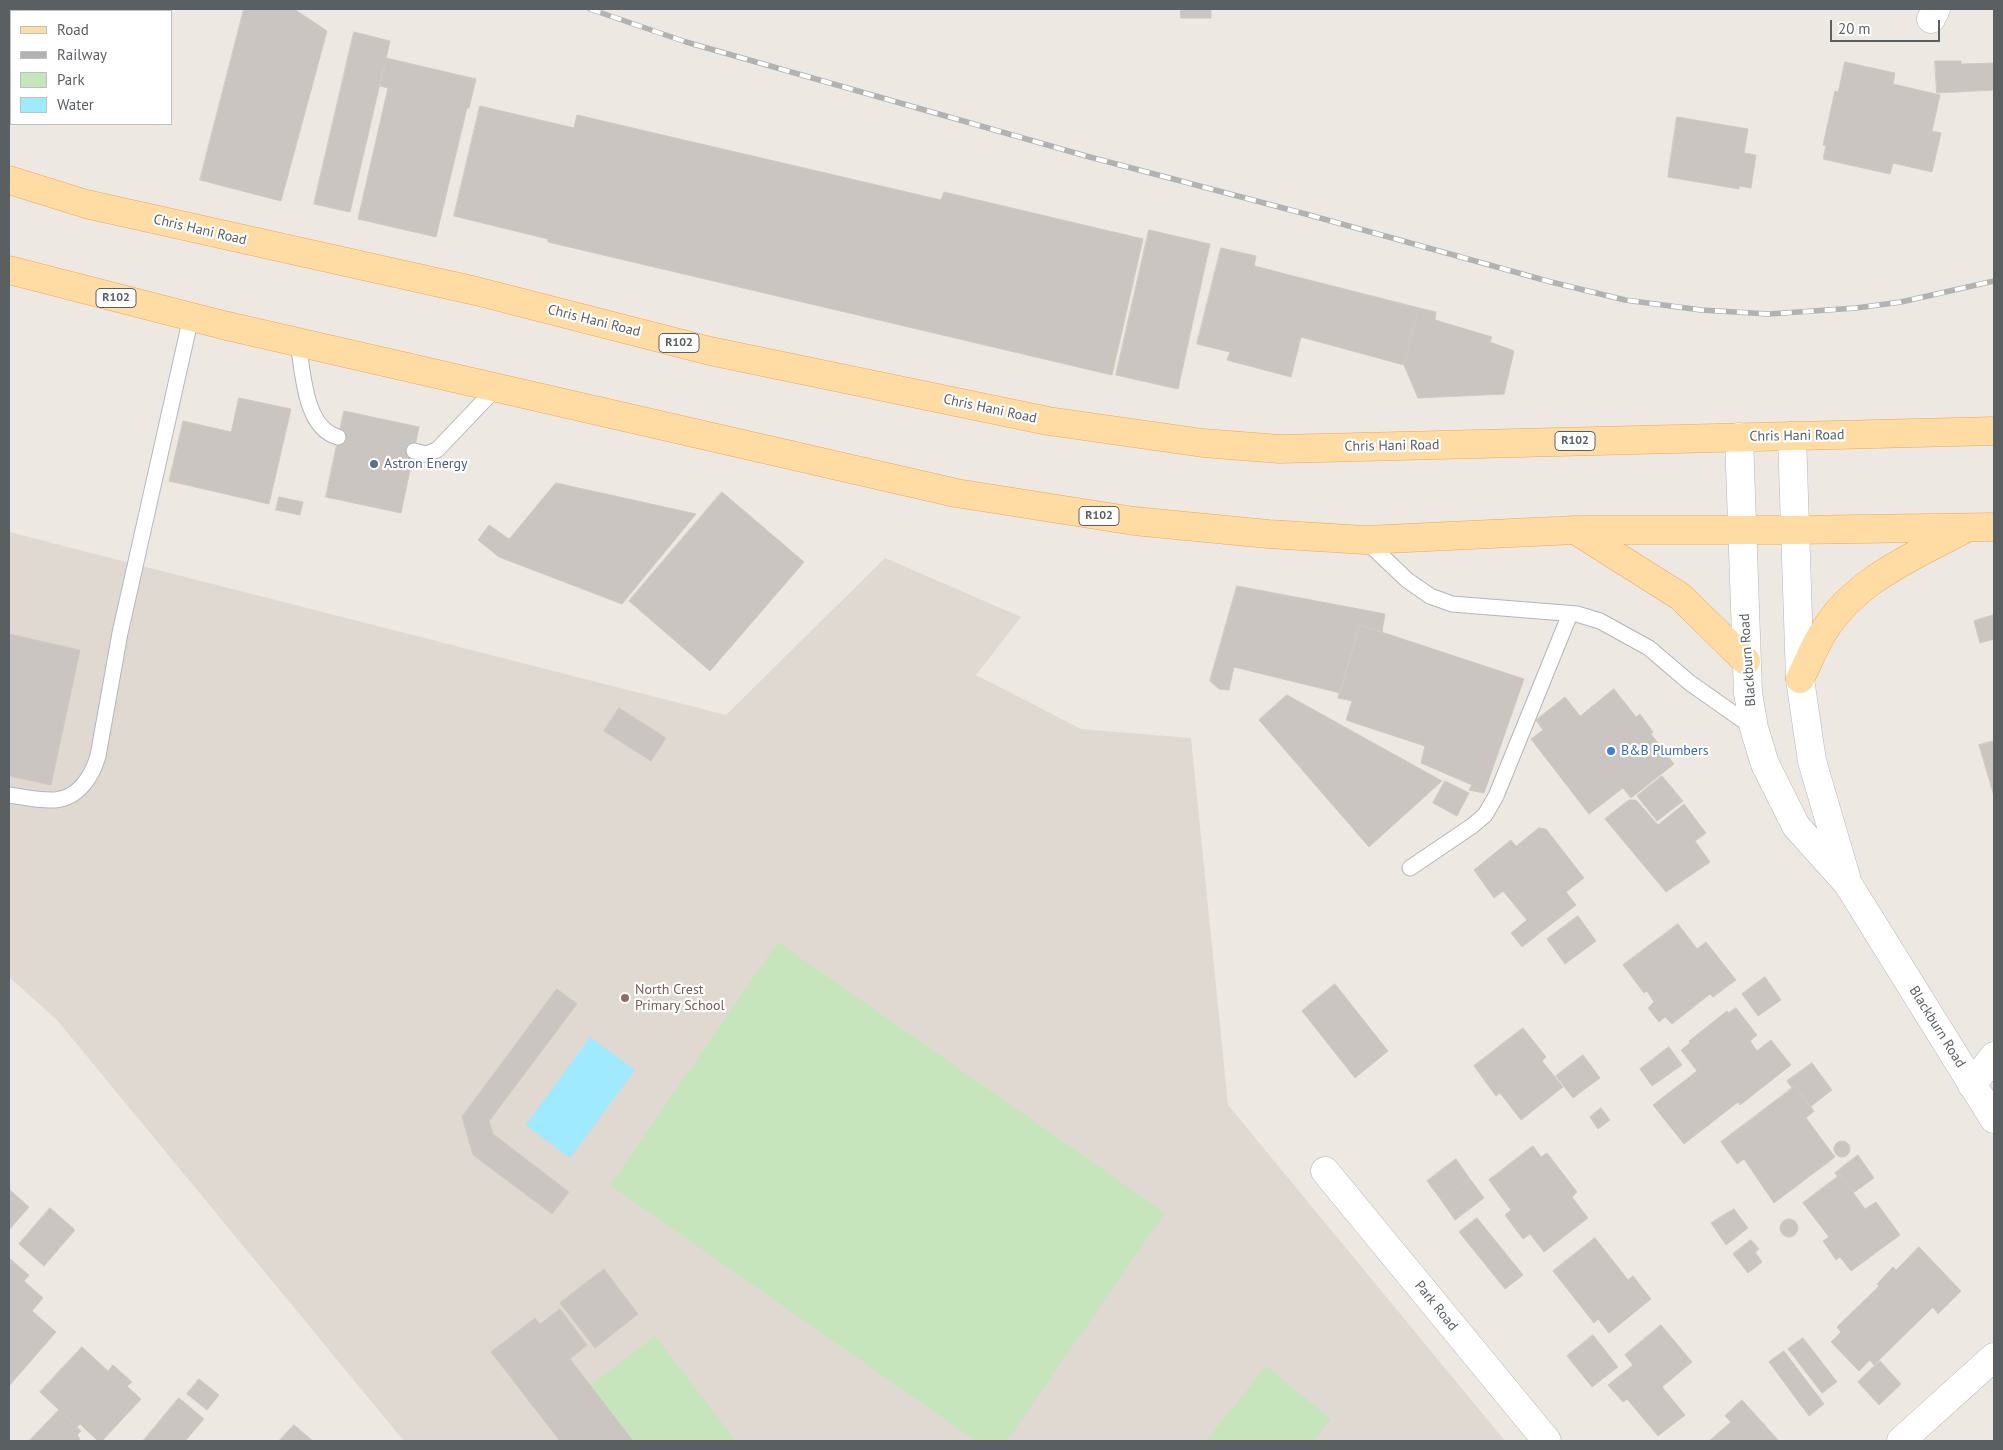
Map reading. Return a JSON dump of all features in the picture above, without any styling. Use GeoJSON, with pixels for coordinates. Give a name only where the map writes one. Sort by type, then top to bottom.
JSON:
{"type":"FeatureCollection","features":[{"type":"Feature","properties":{"kind":"main road","name":"Chris Hani Road"},"geometry":{"type":"LineString","coordinates":[[9,180],[86,204],[476,291],[710,351],[1048,421],[1203,443],[1280,448],[1994,431]]}},
{"type":"Feature","properties":{"kind":"main road","name":"R102"},"geometry":{"type":"LineString","coordinates":[[9,270],[191,317],[956,493],[1134,521],[1268,534],[1365,540],[1575,530],[1795,530],[1981,527]]}},
{"type":"Feature","properties":{"kind":"main road"},"geometry":{"type":"LineString","coordinates":[[1800,679],[1823,631],[1839,610],[1871,580],[1981,527]]}},
{"type":"Feature","properties":{"kind":"main road"},"geometry":{"type":"LineString","coordinates":[[1575,530],[1681,597],[1746,660]]}},
{"type":"Feature","properties":{"kind":"street","name":"Blackburn Road"},"geometry":{"type":"LineString","coordinates":[[1792,436],[1800,679],[1812,762],[1848,884]]}},
{"type":"Feature","properties":{"kind":"street","name":"Blackburn Road"},"geometry":{"type":"LineString","coordinates":[[1739,437],[1748,693],[1754,728],[1765,764],[1796,826],[1848,884],[1994,1119]]}},
{"type":"Feature","properties":{"kind":"street"},"geometry":{"type":"LineString","coordinates":[[1972,1085],[1994,1056]]}},
{"type":"Feature","properties":{"kind":"street","name":"Park Road"},"geometry":{"type":"LineString","coordinates":[[1325,1171],[1548,1441]]}},
{"type":"Feature","properties":{"kind":"street"},"geometry":{"type":"LineString","coordinates":[[1901,1441],[1994,1357]]}},
{"type":"Feature","properties":{"kind":"lane"},"geometry":{"type":"LineString","coordinates":[[9,795],[55,800],[63,798],[87,782],[93,771],[98,756],[120,633],[191,317]]}},
{"type":"Feature","properties":{"kind":"lane"},"geometry":{"type":"LineString","coordinates":[[298,342],[310,406],[318,423],[328,434],[338,437]]}},
{"type":"Feature","properties":{"kind":"lane"},"geometry":{"type":"LineString","coordinates":[[414,451],[426,454],[437,450],[496,387]]}},
{"type":"Feature","properties":{"kind":"lane"},"geometry":{"type":"LineString","coordinates":[[1365,540],[1407,580],[1430,596],[1452,604],[1577,614],[1600,621],[1649,648],[1690,683],[1754,728]]}},
{"type":"Feature","properties":{"kind":"lane"},"geometry":{"type":"LineString","coordinates":[[1410,868],[1485,815],[1496,796],[1570,614]]}},
{"type":"Feature","properties":{"kind":"shaded area","name":"North Crest Primary School"},"geometry":{"type":"Polygon","coordinates":[[[9,532],[726,715],[885,558],[1021,617],[976,675],[1081,729],[1191,738],[1228,1105],[1505,1441],[404,1441],[57,1020],[9,977],[9,532]]]}},
{"type":"Feature","properties":{"kind":"green space"},"geometry":{"type":"Polygon","coordinates":[[[778,942],[1165,1213],[1007,1441],[976,1441],[610,1185],[778,942]]]}},
{"type":"Feature","properties":{"kind":"green space"},"geometry":{"type":"Polygon","coordinates":[[[655,1336],[736,1441],[633,1441],[590,1386],[655,1336]]]}},
{"type":"Feature","properties":{"kind":"green space"},"geometry":{"type":"Polygon","coordinates":[[[1266,1366],[1331,1419],[1313,1441],[1206,1441],[1266,1366]]]}},
{"type":"Feature","properties":{"kind":"water"},"geometry":{"type":"Polygon","coordinates":[[[590,1037],[635,1070],[570,1158],[526,1125],[590,1037]]]}},
{"type":"Feature","properties":{"kind":"building"},"geometry":{"type":"Polygon","coordinates":[[[244,9],[294,9],[327,31],[281,201],[200,180],[244,9]]]}},
{"type":"Feature","properties":{"kind":"building"},"geometry":{"type":"Polygon","coordinates":[[[1181,9],[1211,9],[1211,18],[1181,18],[1181,9]]]}},
{"type":"Feature","properties":{"kind":"building"},"geometry":{"type":"Polygon","coordinates":[[[354,32],[390,41],[350,212],[314,204],[354,32]]]}},
{"type":"Feature","properties":{"kind":"building"},"geometry":{"type":"Polygon","coordinates":[[[386,58],[476,79],[469,108],[467,108],[436,237],[358,219],[388,88],[380,86],[386,58]]]}},
{"type":"Feature","properties":{"kind":"building"},"geometry":{"type":"Polygon","coordinates":[[[1935,61],[1961,61],[1961,64],[1994,63],[1994,90],[1937,93],[1935,61]]]}},
{"type":"Feature","properties":{"kind":"building"},"geometry":{"type":"Polygon","coordinates":[[[1845,62],[1895,73],[1893,84],[1940,95],[1932,131],[1941,133],[1932,172],[1893,163],[1890,174],[1823,159],[1826,146],[1823,145],[1835,91],[1838,92],[1845,62]]]}},
{"type":"Feature","properties":{"kind":"building"},"geometry":{"type":"Polygon","coordinates":[[[480,106],[574,128],[577,115],[941,200],[944,192],[1143,239],[1112,375],[548,242],[548,239],[454,216],[480,106]]]}},
{"type":"Feature","properties":{"kind":"building"},"geometry":{"type":"Polygon","coordinates":[[[1677,117],[1748,129],[1744,153],[1756,155],[1751,188],[1739,186],[1739,189],[1668,177],[1677,117]]]}},
{"type":"Feature","properties":{"kind":"building"},"geometry":{"type":"Polygon","coordinates":[[[1149,230],[1210,244],[1178,389],[1116,375],[1149,230]]]}},
{"type":"Feature","properties":{"kind":"building"},"geometry":{"type":"Polygon","coordinates":[[[1221,248],[1256,256],[1254,266],[1419,308],[1404,365],[1301,337],[1291,377],[1227,360],[1230,352],[1197,344],[1221,248]]]}},
{"type":"Feature","properties":{"kind":"building"},"geometry":{"type":"Polygon","coordinates":[[[1419,308],[1436,312],[1435,320],[1492,337],[1490,342],[1514,351],[1504,394],[1418,398],[1404,365],[1419,308]]]}},
{"type":"Feature","properties":{"kind":"building"},"geometry":{"type":"Polygon","coordinates":[[[239,398],[291,409],[269,504],[169,481],[183,421],[231,432],[239,398]]]}},
{"type":"Feature","properties":{"kind":"building"},"geometry":{"type":"Polygon","coordinates":[[[344,411],[419,427],[401,513],[326,497],[344,411]]]}},
{"type":"Feature","properties":{"kind":"building"},"geometry":{"type":"Polygon","coordinates":[[[556,483],[696,514],[622,604],[499,557],[478,540],[489,525],[509,539],[556,483]]]}},
{"type":"Feature","properties":{"kind":"building"},"geometry":{"type":"Polygon","coordinates":[[[722,492],[804,562],[710,671],[629,601],[722,492]]]}},
{"type":"Feature","properties":{"kind":"building"},"geometry":{"type":"Polygon","coordinates":[[[279,497],[303,502],[300,515],[276,510],[279,497]]]}},
{"type":"Feature","properties":{"kind":"building"},"geometry":{"type":"Polygon","coordinates":[[[1237,586],[1385,614],[1382,632],[1360,625],[1340,693],[1234,667],[1229,690],[1219,689],[1210,681],[1237,586]]]}},
{"type":"Feature","properties":{"kind":"building"},"geometry":{"type":"Polygon","coordinates":[[[1994,615],[1994,639],[1980,643],[1974,621],[1994,615]]]}},
{"type":"Feature","properties":{"kind":"building"},"geometry":{"type":"Polygon","coordinates":[[[1360,625],[1524,679],[1484,793],[1469,790],[1472,785],[1421,763],[1425,746],[1346,720],[1352,701],[1338,698],[1360,625]]]}},
{"type":"Feature","properties":{"kind":"building"},"geometry":{"type":"Polygon","coordinates":[[[9,634],[80,650],[51,785],[9,776],[9,634]]]}},
{"type":"Feature","properties":{"kind":"building"},"geometry":{"type":"Polygon","coordinates":[[[1614,689],[1636,717],[1640,714],[1653,732],[1651,734],[1674,764],[1631,798],[1623,788],[1589,814],[1531,739],[1543,730],[1536,720],[1565,697],[1580,716],[1614,689]]]}},
{"type":"Feature","properties":{"kind":"building"},"geometry":{"type":"Polygon","coordinates":[[[1287,695],[1442,781],[1369,847],[1259,720],[1287,695]]]}},
{"type":"Feature","properties":{"kind":"building"},"geometry":{"type":"Polygon","coordinates":[[[619,708],[666,738],[651,761],[604,731],[619,708]]]}},
{"type":"Feature","properties":{"kind":"building"},"geometry":{"type":"Polygon","coordinates":[[[1994,741],[1994,796],[1979,745],[1994,741]]]}},
{"type":"Feature","properties":{"kind":"building"},"geometry":{"type":"Polygon","coordinates":[[[1662,776],[1683,801],[1657,821],[1637,796],[1662,776]]]}},
{"type":"Feature","properties":{"kind":"building"},"geometry":{"type":"Polygon","coordinates":[[[1445,781],[1469,793],[1457,816],[1433,803],[1445,781]]]}},
{"type":"Feature","properties":{"kind":"building"},"geometry":{"type":"Polygon","coordinates":[[[1629,800],[1636,800],[1658,825],[1684,804],[1706,833],[1695,841],[1710,862],[1666,892],[1605,819],[1629,800]]]}},
{"type":"Feature","properties":{"kind":"building"},"geometry":{"type":"Polygon","coordinates":[[[1539,828],[1546,829],[1584,878],[1566,892],[1576,905],[1522,947],[1511,933],[1527,920],[1503,891],[1494,898],[1474,870],[1511,840],[1516,846],[1539,828]]]}},
{"type":"Feature","properties":{"kind":"building"},"geometry":{"type":"Polygon","coordinates":[[[1578,916],[1596,941],[1565,964],[1547,939],[1578,916]]]}},
{"type":"Feature","properties":{"kind":"building"},"geometry":{"type":"Polygon","coordinates":[[[1678,924],[1697,949],[1706,942],[1736,980],[1713,997],[1710,994],[1672,1024],[1665,1017],[1659,1022],[1648,1008],[1654,1002],[1647,991],[1644,993],[1623,965],[1678,924]]]}},
{"type":"Feature","properties":{"kind":"building"},"geometry":{"type":"Polygon","coordinates":[[[1765,977],[1781,1000],[1758,1016],[1742,994],[1765,977]]]}},
{"type":"Feature","properties":{"kind":"building"},"geometry":{"type":"Polygon","coordinates":[[[1335,984],[1388,1051],[1355,1078],[1302,1011],[1335,984]]]}},
{"type":"Feature","properties":{"kind":"building"},"geometry":{"type":"Polygon","coordinates":[[[557,989],[577,1004],[489,1121],[493,1134],[569,1192],[552,1214],[473,1155],[462,1117],[557,989]]]}},
{"type":"Feature","properties":{"kind":"building"},"geometry":{"type":"Polygon","coordinates":[[[1736,1008],[1757,1035],[1750,1041],[1757,1051],[1771,1040],[1791,1065],[1740,1105],[1738,1102],[1684,1144],[1653,1105],[1697,1071],[1681,1050],[1690,1043],[1689,1041],[1727,1011],[1728,1013],[1736,1008]]]}},
{"type":"Feature","properties":{"kind":"building"},"geometry":{"type":"Polygon","coordinates":[[[1523,1028],[1546,1057],[1542,1061],[1563,1087],[1521,1120],[1500,1093],[1496,1096],[1474,1066],[1523,1028]]]}},
{"type":"Feature","properties":{"kind":"building"},"geometry":{"type":"Polygon","coordinates":[[[1669,1047],[1682,1065],[1652,1086],[1640,1069],[1669,1047]]]}},
{"type":"Feature","properties":{"kind":"building"},"geometry":{"type":"Polygon","coordinates":[[[1583,1055],[1600,1078],[1573,1098],[1556,1076],[1583,1055]]]}},
{"type":"Feature","properties":{"kind":"building"},"geometry":{"type":"Polygon","coordinates":[[[1812,1063],[1832,1090],[1810,1107],[1795,1086],[1792,1088],[1787,1081],[1812,1063]]]}},
{"type":"Feature","properties":{"kind":"building"},"geometry":{"type":"Polygon","coordinates":[[[1795,1086],[1814,1111],[1806,1118],[1835,1157],[1774,1203],[1744,1159],[1737,1164],[1721,1142],[1795,1086]]]}},
{"type":"Feature","properties":{"kind":"building"},"geometry":{"type":"Polygon","coordinates":[[[1601,1108],[1610,1120],[1598,1129],[1590,1117],[1601,1108]]]}},
{"type":"Feature","properties":{"kind":"building"},"geometry":{"type":"Polygon","coordinates":[[[1839,1141],[1845,1141],[1850,1146],[1848,1155],[1839,1157],[1834,1152],[1834,1146],[1839,1141]]]}},
{"type":"Feature","properties":{"kind":"building"},"geometry":{"type":"Polygon","coordinates":[[[1533,1146],[1541,1157],[1547,1153],[1577,1192],[1572,1197],[1588,1218],[1544,1252],[1530,1234],[1523,1239],[1505,1215],[1511,1210],[1489,1180],[1533,1146]]]}},
{"type":"Feature","properties":{"kind":"building"},"geometry":{"type":"Polygon","coordinates":[[[1858,1155],[1874,1178],[1853,1193],[1840,1175],[1838,1177],[1835,1173],[1858,1155]]]}},
{"type":"Feature","properties":{"kind":"building"},"geometry":{"type":"Polygon","coordinates":[[[1456,1159],[1470,1179],[1441,1200],[1427,1181],[1456,1159]]]}},
{"type":"Feature","properties":{"kind":"building"},"geometry":{"type":"Polygon","coordinates":[[[1840,1175],[1865,1209],[1876,1202],[1900,1235],[1851,1271],[1840,1257],[1836,1260],[1823,1241],[1829,1237],[1803,1203],[1840,1175]]]}},
{"type":"Feature","properties":{"kind":"building"},"geometry":{"type":"Polygon","coordinates":[[[1470,1179],[1484,1198],[1455,1220],[1441,1200],[1470,1179]]]}},
{"type":"Feature","properties":{"kind":"building"},"geometry":{"type":"Polygon","coordinates":[[[9,1189],[29,1207],[9,1230],[9,1189]]]}},
{"type":"Feature","properties":{"kind":"building"},"geometry":{"type":"Polygon","coordinates":[[[50,1208],[75,1230],[44,1266],[19,1244],[50,1208]]]}},
{"type":"Feature","properties":{"kind":"building"},"geometry":{"type":"Polygon","coordinates":[[[1734,1209],[1748,1228],[1726,1245],[1711,1223],[1734,1209]]]}},
{"type":"Feature","properties":{"kind":"building"},"geometry":{"type":"Polygon","coordinates":[[[1477,1218],[1523,1275],[1505,1289],[1459,1232],[1477,1218]]]}},
{"type":"Feature","properties":{"kind":"building"},"geometry":{"type":"Polygon","coordinates":[[[1789,1219],[1795,1222],[1798,1228],[1795,1234],[1789,1237],[1783,1234],[1780,1228],[1783,1222],[1789,1219]]]}},
{"type":"Feature","properties":{"kind":"building"},"geometry":{"type":"Polygon","coordinates":[[[1595,1238],[1628,1280],[1633,1276],[1651,1299],[1609,1333],[1598,1319],[1594,1323],[1553,1271],[1595,1238]]]}},
{"type":"Feature","properties":{"kind":"building"},"geometry":{"type":"Polygon","coordinates":[[[1751,1240],[1759,1249],[1755,1252],[1762,1262],[1748,1273],[1733,1254],[1751,1240]]]}},
{"type":"Feature","properties":{"kind":"building"},"geometry":{"type":"Polygon","coordinates":[[[1919,1247],[1961,1291],[1938,1314],[1933,1307],[1874,1365],[1870,1360],[1859,1371],[1831,1342],[1841,1332],[1837,1327],[1879,1286],[1877,1284],[1893,1267],[1896,1270],[1919,1247]]]}},
{"type":"Feature","properties":{"kind":"building"},"geometry":{"type":"Polygon","coordinates":[[[9,1258],[29,1275],[24,1281],[43,1298],[32,1311],[56,1332],[9,1386],[9,1258]]]}},
{"type":"Feature","properties":{"kind":"building"},"geometry":{"type":"Polygon","coordinates":[[[604,1269],[638,1314],[595,1348],[560,1303],[604,1269]]]}},
{"type":"Feature","properties":{"kind":"building"},"geometry":{"type":"Polygon","coordinates":[[[560,1309],[587,1345],[570,1359],[633,1441],[560,1441],[491,1352],[535,1318],[540,1324],[560,1309]]]}},
{"type":"Feature","properties":{"kind":"building"},"geometry":{"type":"Polygon","coordinates":[[[1661,1325],[1692,1362],[1662,1387],[1685,1415],[1658,1436],[1627,1399],[1623,1402],[1608,1385],[1633,1365],[1625,1355],[1661,1325]]]}},
{"type":"Feature","properties":{"kind":"building"},"geometry":{"type":"Polygon","coordinates":[[[1593,1335],[1618,1367],[1592,1387],[1567,1356],[1593,1335]]]}},
{"type":"Feature","properties":{"kind":"building"},"geometry":{"type":"Polygon","coordinates":[[[1803,1338],[1837,1382],[1822,1393],[1788,1349],[1803,1338]]]}},
{"type":"Feature","properties":{"kind":"building"},"geometry":{"type":"Polygon","coordinates":[[[82,1347],[108,1371],[113,1365],[132,1382],[127,1386],[141,1399],[102,1441],[98,1441],[80,1424],[77,1427],[40,1392],[82,1347]]]}},
{"type":"Feature","properties":{"kind":"building"},"geometry":{"type":"Polygon","coordinates":[[[1784,1351],[1824,1404],[1809,1416],[1769,1362],[1784,1351]]]}},
{"type":"Feature","properties":{"kind":"building"},"geometry":{"type":"Polygon","coordinates":[[[1880,1361],[1901,1384],[1879,1405],[1858,1382],[1880,1361]]]}},
{"type":"Feature","properties":{"kind":"building"},"geometry":{"type":"Polygon","coordinates":[[[199,1379],[219,1395],[207,1410],[187,1394],[199,1379]]]}},
{"type":"Feature","properties":{"kind":"building"},"geometry":{"type":"Polygon","coordinates":[[[179,1398],[204,1419],[185,1441],[143,1441],[179,1398]]]}},
{"type":"Feature","properties":{"kind":"building"},"geometry":{"type":"Polygon","coordinates":[[[1742,1400],[1779,1441],[1709,1441],[1731,1422],[1725,1416],[1742,1400]]]}},
{"type":"Feature","properties":{"kind":"building"},"geometry":{"type":"Polygon","coordinates":[[[59,1410],[81,1431],[77,1435],[80,1439],[78,1441],[29,1441],[59,1410]]]}},
{"type":"Feature","properties":{"kind":"building"},"geometry":{"type":"Polygon","coordinates":[[[294,1425],[313,1441],[279,1441],[294,1425]]]}},
{"type":"Feature","properties":{"kind":"railway"},"geometry":{"type":"LineString","coordinates":[[590,9],[686,42],[1086,156],[1551,282],[1625,300],[1701,310],[1769,314],[1856,308],[1901,302],[1994,281]]}},
{"type":"Feature","properties":{"kind":"place","name":"Astron Energy"},"geometry":{"type":"Point","coordinates":[374,464]}},
{"type":"Feature","properties":{"kind":"place","name":"B&B Plumbers"},"geometry":{"type":"Point","coordinates":[1611,751]}},
{"type":"Feature","properties":{"kind":"place","name":"North Crest Primary School"},"geometry":{"type":"Point","coordinates":[625,998]}}]}
